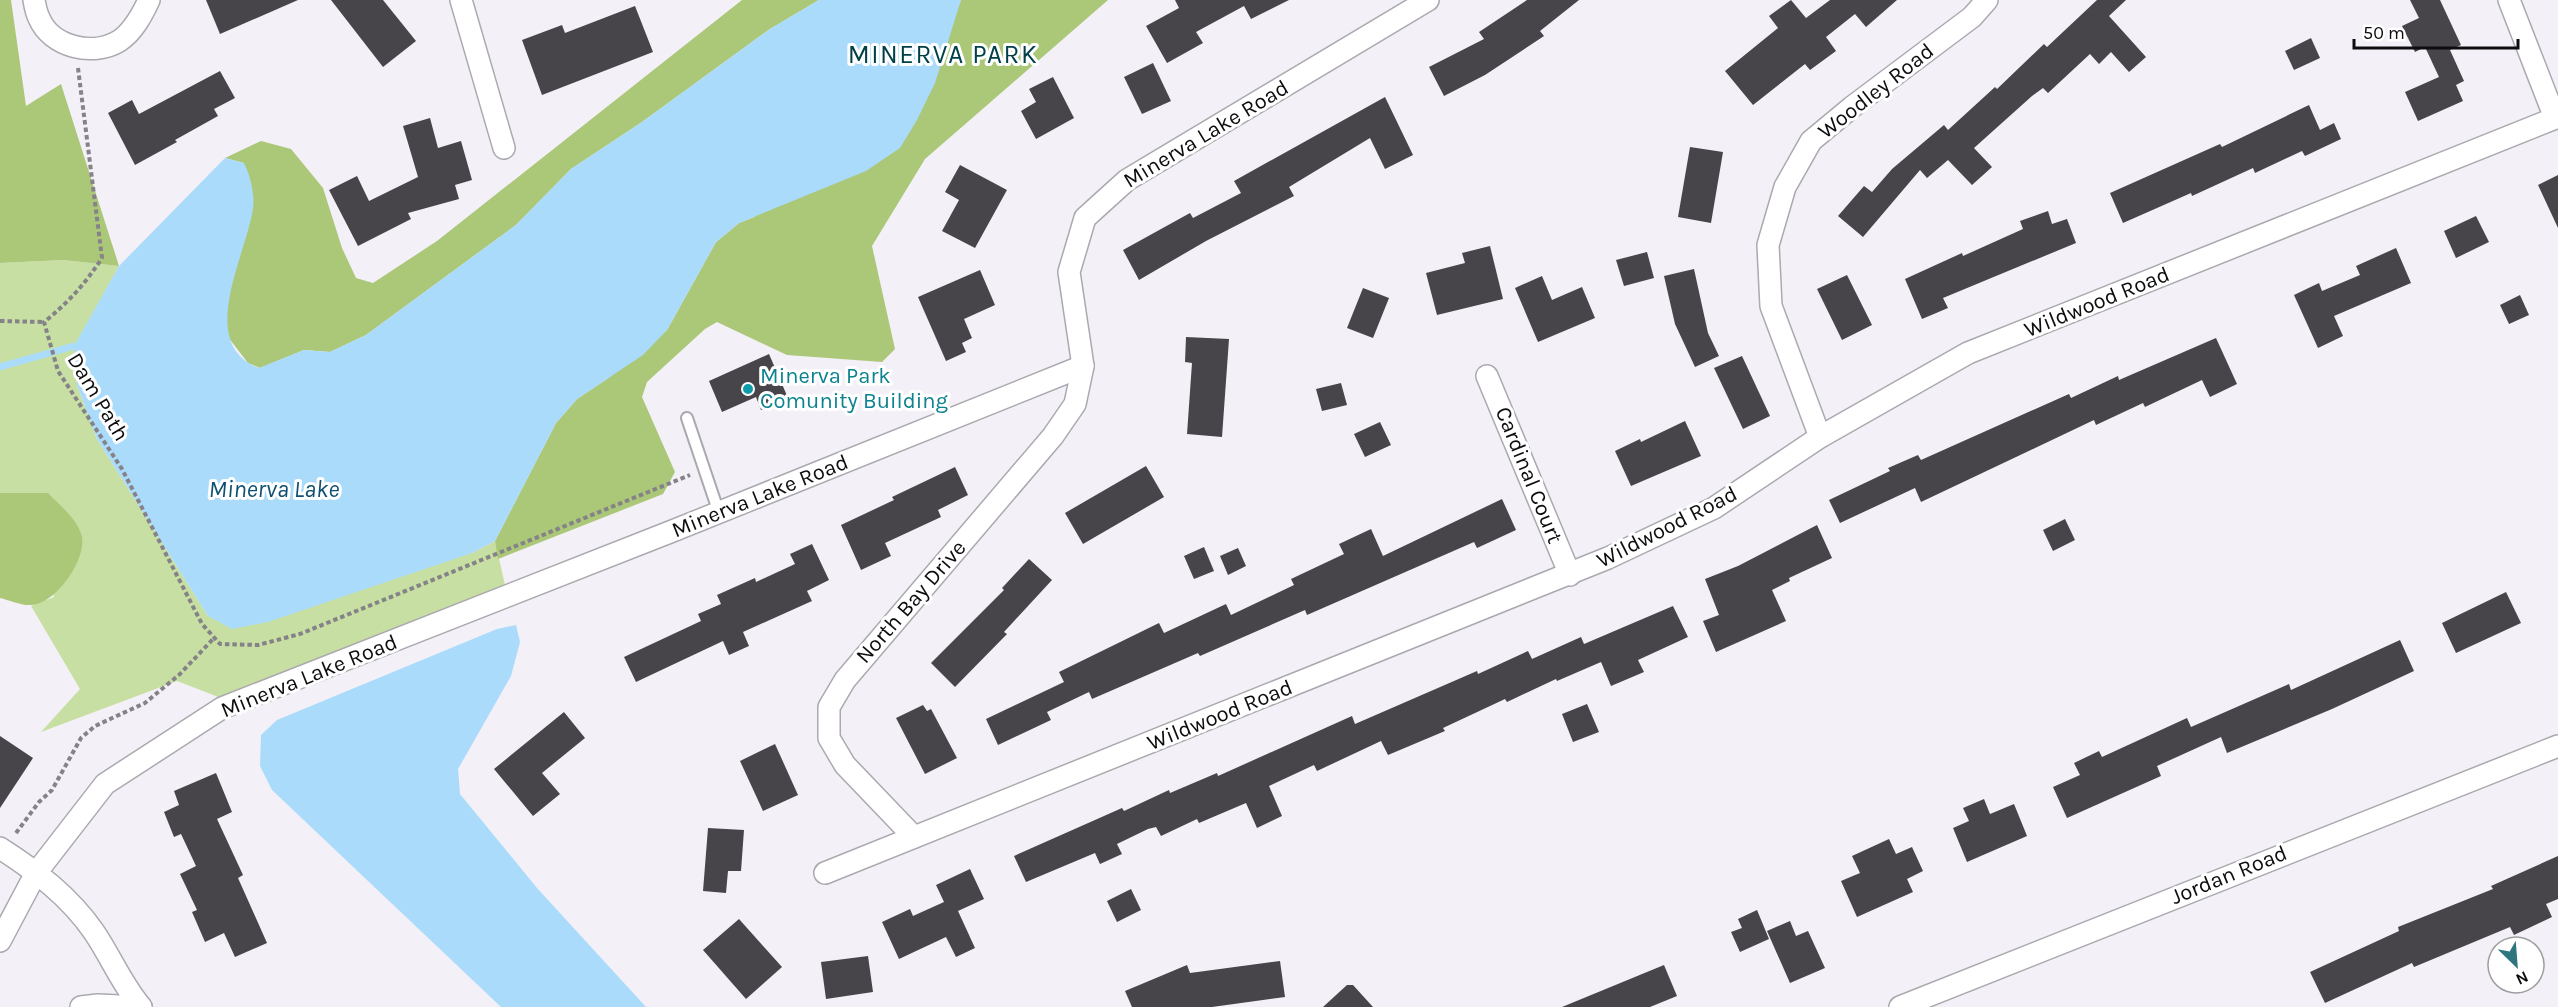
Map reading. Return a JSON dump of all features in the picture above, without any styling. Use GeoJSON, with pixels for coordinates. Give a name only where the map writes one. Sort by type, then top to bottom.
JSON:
{"type":"FeatureCollection","features":[{"type":"Feature","properties":{"kind":"street"},"geometry":{"type":"LineString","coordinates":[[33,0],[39,20],[57,39],[80,48],[102,48],[120,40],[139,20],[149,0]]}},
{"type":"Feature","properties":{"kind":"street"},"geometry":{"type":"LineString","coordinates":[[461,0],[504,148]]}},
{"type":"Feature","properties":{"kind":"street","name":"Minerva Lake Road"},"geometry":{"type":"LineString","coordinates":[[0,941],[36,873],[105,784],[222,708],[719,513],[1083,366],[1069,272],[1084,218],[1126,180],[1428,0]]}},
{"type":"Feature","properties":{"kind":"street","name":"Woodley Road"},"geometry":{"type":"LineString","coordinates":[[1820,437],[1771,306],[1768,245],[1785,187],[1811,141],[1852,107],[1972,17],[1987,0]]}},
{"type":"Feature","properties":{"kind":"street"},"geometry":{"type":"LineString","coordinates":[[2509,0],[2557,118]]}},
{"type":"Feature","properties":{"kind":"street","name":"Wildwood Road"},"geometry":{"type":"LineString","coordinates":[[825,873],[1570,575],[1714,508],[1820,437],[1968,353],[2557,118]]}},
{"type":"Feature","properties":{"kind":"street","name":"North Bay Drive"},"geometry":{"type":"LineString","coordinates":[[914,837],[844,765],[829,738],[829,707],[845,680],[1053,436],[1075,404],[1083,366]]}},
{"type":"Feature","properties":{"kind":"street","name":"Cardinal Court"},"geometry":{"type":"LineString","coordinates":[[1487,376],[1570,575]]}},
{"type":"Feature","properties":{"kind":"street","name":"Jordan Road"},"geometry":{"type":"LineString","coordinates":[[1900,1007],[2558,746]]}},
{"type":"Feature","properties":{"kind":"street"},"geometry":{"type":"LineString","coordinates":[[0,848],[68,899],[94,933],[116,974],[141,1007]]}},
{"type":"Feature","properties":{"kind":"street"},"geometry":{"type":"LineString","coordinates":[[81,1007],[99,1005],[141,1007]]}},
{"type":"Feature","properties":{"kind":"lane"},"geometry":{"type":"LineString","coordinates":[[687,418],[719,513]]}},
{"type":"Feature","properties":{"kind":"path"},"geometry":{"type":"LineString","coordinates":[[0,321],[44,322],[74,297],[102,258],[78,78],[80,48]]}},
{"type":"Feature","properties":{"kind":"path","name":"Dam Path"},"geometry":{"type":"LineString","coordinates":[[44,322],[58,371],[122,469],[202,624],[214,638]]}},
{"type":"Feature","properties":{"kind":"path"},"geometry":{"type":"LineString","coordinates":[[16,834],[39,802],[52,790],[81,738],[95,726],[145,703],[180,674],[214,638],[220,644],[258,645],[300,634],[704,469]]}},
{"type":"Feature","properties":{"kind":"green space"},"geometry":{"type":"Polygon","coordinates":[[[0,0],[11,0],[26,106],[61,84],[119,266],[63,260],[0,263],[0,0]]]}},
{"type":"Feature","properties":{"kind":"green space"},"geometry":{"type":"Polygon","coordinates":[[[742,0],[819,0],[770,29],[642,122],[571,169],[516,225],[366,335],[330,352],[304,350],[260,368],[248,363],[228,337],[226,315],[244,163],[225,158],[261,141],[291,149],[323,188],[342,248],[356,278],[373,283],[437,241],[742,0]]]}},
{"type":"Feature","properties":{"kind":"green space"},"geometry":{"type":"Polygon","coordinates":[[[961,0],[1108,0],[925,159],[872,246],[895,349],[882,362],[787,355],[717,322],[705,329],[647,382],[642,397],[675,472],[663,494],[498,559],[495,541],[556,423],[577,399],[607,379],[667,330],[716,242],[739,223],[754,217],[961,0]]]}},
{"type":"Feature","properties":{"kind":"green space"},"geometry":{"type":"Polygon","coordinates":[[[63,260],[119,266],[75,346],[77,385],[97,439],[208,616],[472,553],[495,541],[505,585],[221,698],[177,681],[41,732],[80,689],[31,606],[54,597],[48,493],[0,493],[0,263],[63,260]]]}},
{"type":"Feature","properties":{"kind":"green space"},"geometry":{"type":"Polygon","coordinates":[[[0,493],[48,493],[68,513],[80,530],[82,546],[74,568],[59,589],[41,603],[27,605],[0,598],[0,493]]]}},
{"type":"Feature","properties":{"kind":"water","name":"Minerva Lake"},"geometry":{"type":"Polygon","coordinates":[[[819,0],[961,0],[935,83],[900,148],[866,171],[739,223],[716,242],[667,330],[643,355],[577,399],[556,423],[495,541],[472,553],[268,622],[232,629],[208,616],[97,439],[77,385],[74,346],[119,266],[225,158],[244,163],[253,197],[249,227],[230,296],[227,319],[230,339],[240,356],[259,368],[304,350],[330,352],[366,335],[516,225],[571,169],[642,122],[770,29],[819,0]]]}},
{"type":"Feature","properties":{"kind":"water"},"geometry":{"type":"Polygon","coordinates":[[[516,625],[520,642],[511,676],[458,769],[460,794],[537,888],[646,1007],[501,1007],[272,790],[260,766],[261,735],[277,720],[497,629],[516,625]]]}},
{"type":"Feature","properties":{"kind":"building"},"geometry":{"type":"Polygon","coordinates":[[[206,0],[298,0],[220,34],[206,0]]]}},
{"type":"Feature","properties":{"kind":"building"},"geometry":{"type":"Polygon","coordinates":[[[331,0],[383,0],[416,41],[383,67],[331,0]]]}},
{"type":"Feature","properties":{"kind":"building"},"geometry":{"type":"Polygon","coordinates":[[[1175,0],[1289,0],[1251,19],[1244,6],[1196,32],[1203,43],[1167,63],[1146,26],[1179,8],[1175,0]]]}},
{"type":"Feature","properties":{"kind":"building"},"geometry":{"type":"Polygon","coordinates":[[[1527,0],[1579,0],[1540,31],[1544,36],[1485,75],[1444,96],[1429,67],[1484,39],[1479,32],[1527,0]]]}},
{"type":"Feature","properties":{"kind":"building"},"geometry":{"type":"Polygon","coordinates":[[[1791,0],[1806,18],[1830,0],[1897,0],[1866,27],[1855,14],[1826,37],[1836,51],[1810,70],[1805,64],[1753,105],[1725,71],[1778,28],[1769,16],[1791,0]]]}},
{"type":"Feature","properties":{"kind":"building"},"geometry":{"type":"Polygon","coordinates":[[[2097,0],[2126,0],[2109,16],[2146,57],[2129,72],[2111,52],[2099,64],[2090,54],[2048,93],[2043,88],[2032,96],[1974,148],[1992,167],[1972,185],[1948,160],[1927,178],[1920,170],[1863,237],[1838,216],[1864,186],[1872,192],[1892,169],[1944,125],[1948,130],[1995,87],[1997,89],[2044,44],[2047,47],[2097,0]]]}},
{"type":"Feature","properties":{"kind":"building"},"geometry":{"type":"Polygon","coordinates":[[[2410,0],[2440,0],[2461,45],[2450,50],[2464,81],[2456,85],[2463,101],[2418,121],[2405,92],[2439,77],[2425,47],[2415,52],[2402,26],[2419,18],[2410,0]]]}},
{"type":"Feature","properties":{"kind":"building"},"geometry":{"type":"Polygon","coordinates":[[[635,6],[653,52],[542,95],[522,40],[562,25],[565,33],[635,6]]]}},
{"type":"Feature","properties":{"kind":"building"},"geometry":{"type":"Polygon","coordinates":[[[2311,38],[2320,58],[2294,70],[2285,51],[2311,38]]]}},
{"type":"Feature","properties":{"kind":"building"},"geometry":{"type":"Polygon","coordinates":[[[1153,63],[1171,101],[1142,114],[1124,77],[1153,63]]]}},
{"type":"Feature","properties":{"kind":"building"},"geometry":{"type":"Polygon","coordinates":[[[220,71],[235,98],[214,109],[218,116],[135,165],[108,113],[132,100],[139,114],[220,71]]]}},
{"type":"Feature","properties":{"kind":"building"},"geometry":{"type":"Polygon","coordinates":[[[1053,77],[1074,118],[1036,139],[1021,111],[1036,102],[1029,89],[1053,77]]]}},
{"type":"Feature","properties":{"kind":"building"},"geometry":{"type":"Polygon","coordinates":[[[1385,97],[1413,155],[1385,169],[1370,138],[1289,187],[1294,196],[1206,241],[1139,280],[1123,250],[1190,213],[1193,218],[1241,193],[1234,181],[1385,97]]]}},
{"type":"Feature","properties":{"kind":"building"},"geometry":{"type":"Polygon","coordinates":[[[2309,105],[2320,130],[2334,123],[2341,139],[2305,156],[2302,151],[2255,173],[2253,168],[2192,196],[2191,193],[2123,223],[2110,193],[2220,144],[2222,147],[2309,105]]]}},
{"type":"Feature","properties":{"kind":"building"},"geometry":{"type":"Polygon","coordinates":[[[430,118],[438,148],[461,141],[472,180],[455,185],[459,199],[408,213],[411,219],[358,246],[329,190],[357,176],[369,201],[418,177],[403,126],[430,118]]]}},
{"type":"Feature","properties":{"kind":"building"},"geometry":{"type":"Polygon","coordinates":[[[1690,147],[1723,152],[1711,223],[1678,217],[1690,147]]]}},
{"type":"Feature","properties":{"kind":"building"},"geometry":{"type":"Polygon","coordinates":[[[960,165],[1007,190],[975,248],[942,231],[959,200],[945,192],[960,165]]]}},
{"type":"Feature","properties":{"kind":"building"},"geometry":{"type":"Polygon","coordinates":[[[2558,175],[2558,228],[2538,185],[2558,175]]]}},
{"type":"Feature","properties":{"kind":"building"},"geometry":{"type":"Polygon","coordinates":[[[2048,211],[2052,224],[2067,219],[2076,243],[1943,298],[1948,308],[1922,319],[1905,279],[2023,229],[2020,221],[2048,211]]]}},
{"type":"Feature","properties":{"kind":"building"},"geometry":{"type":"Polygon","coordinates":[[[2476,216],[2489,242],[2456,258],[2444,231],[2476,216]]]}},
{"type":"Feature","properties":{"kind":"building"},"geometry":{"type":"Polygon","coordinates":[[[1490,246],[1503,299],[1437,315],[1426,273],[1465,263],[1462,253],[1490,246]]]}},
{"type":"Feature","properties":{"kind":"building"},"geometry":{"type":"Polygon","coordinates":[[[2396,248],[2411,283],[2334,316],[2343,336],[2318,348],[2294,295],[2319,283],[2322,291],[2360,275],[2356,266],[2396,248]]]}},
{"type":"Feature","properties":{"kind":"building"},"geometry":{"type":"Polygon","coordinates":[[[1647,252],[1654,278],[1624,286],[1616,260],[1647,252]]]}},
{"type":"Feature","properties":{"kind":"building"},"geometry":{"type":"Polygon","coordinates":[[[1694,269],[1708,333],[1719,356],[1695,367],[1675,324],[1664,276],[1694,269]]]}},
{"type":"Feature","properties":{"kind":"building"},"geometry":{"type":"Polygon","coordinates":[[[980,270],[995,305],[964,319],[972,338],[962,343],[966,352],[946,361],[918,297],[980,270]]]}},
{"type":"Feature","properties":{"kind":"building"},"geometry":{"type":"Polygon","coordinates":[[[1847,275],[1872,325],[1842,340],[1817,289],[1847,275]]]}},
{"type":"Feature","properties":{"kind":"building"},"geometry":{"type":"Polygon","coordinates":[[[1542,276],[1552,300],[1582,287],[1595,318],[1538,342],[1515,288],[1542,276]]]}},
{"type":"Feature","properties":{"kind":"building"},"geometry":{"type":"Polygon","coordinates":[[[1363,288],[1389,298],[1373,338],[1347,328],[1363,288]]]}},
{"type":"Feature","properties":{"kind":"building"},"geometry":{"type":"Polygon","coordinates":[[[2520,295],[2529,315],[2509,324],[2500,305],[2520,295]]]}},
{"type":"Feature","properties":{"kind":"building"},"geometry":{"type":"Polygon","coordinates":[[[1186,337],[1229,339],[1222,437],[1187,434],[1192,363],[1185,362],[1186,337]]]}},
{"type":"Feature","properties":{"kind":"building"},"geometry":{"type":"Polygon","coordinates":[[[2216,338],[2237,384],[2210,397],[2202,380],[2145,407],[2143,403],[2096,425],[2094,420],[1921,502],[1915,488],[1840,523],[1829,500],[1890,471],[1888,468],[1918,455],[1921,460],[2069,394],[2071,398],[2118,376],[2119,380],[2216,338]]]}},
{"type":"Feature","properties":{"kind":"building","name":"Minerva Park Comunity Building"},"geometry":{"type":"Polygon","coordinates":[[[769,354],[788,398],[761,410],[756,397],[722,412],[709,381],[769,354]]]}},
{"type":"Feature","properties":{"kind":"building"},"geometry":{"type":"Polygon","coordinates":[[[1742,356],[1770,416],[1743,429],[1714,368],[1742,356]]]}},
{"type":"Feature","properties":{"kind":"building"},"geometry":{"type":"Polygon","coordinates":[[[1341,383],[1347,405],[1322,411],[1316,389],[1341,383]]]}},
{"type":"Feature","properties":{"kind":"building"},"geometry":{"type":"Polygon","coordinates":[[[1685,421],[1701,456],[1631,486],[1615,451],[1640,439],[1641,442],[1685,421]]]}},
{"type":"Feature","properties":{"kind":"building"},"geometry":{"type":"Polygon","coordinates":[[[1380,422],[1391,445],[1365,457],[1354,434],[1380,422]]]}},
{"type":"Feature","properties":{"kind":"building"},"geometry":{"type":"Polygon","coordinates":[[[1146,466],[1164,497],[1083,544],[1065,513],[1146,466]]]}},
{"type":"Feature","properties":{"kind":"building"},"geometry":{"type":"Polygon","coordinates":[[[955,467],[968,495],[938,510],[941,517],[885,543],[891,556],[861,570],[841,525],[894,500],[892,497],[955,467]]]}},
{"type":"Feature","properties":{"kind":"building"},"geometry":{"type":"Polygon","coordinates":[[[1502,499],[1516,530],[1477,548],[1474,542],[1307,615],[1305,610],[1200,656],[1198,653],[1092,699],[1089,692],[1047,712],[1051,720],[998,745],[986,719],[1064,682],[1059,672],[1159,623],[1164,633],[1226,604],[1231,615],[1294,585],[1291,579],[1344,554],[1339,544],[1371,529],[1383,556],[1502,499]]]}},
{"type":"Feature","properties":{"kind":"building"},"geometry":{"type":"Polygon","coordinates":[[[2065,519],[2075,540],[2053,551],[2043,530],[2065,519]]]}},
{"type":"Feature","properties":{"kind":"building"},"geometry":{"type":"Polygon","coordinates":[[[1817,525],[1832,558],[1789,578],[1790,581],[1772,590],[1786,621],[1716,652],[1703,621],[1719,615],[1705,579],[1738,566],[1817,525]]]}},
{"type":"Feature","properties":{"kind":"building"},"geometry":{"type":"Polygon","coordinates":[[[812,544],[829,580],[807,591],[812,601],[743,632],[749,646],[729,655],[723,641],[636,682],[624,657],[701,621],[698,614],[721,604],[717,595],[755,578],[756,582],[795,564],[790,554],[812,544]]]}},
{"type":"Feature","properties":{"kind":"building"},"geometry":{"type":"Polygon","coordinates":[[[1204,547],[1214,571],[1194,579],[1184,556],[1204,547]]]}},
{"type":"Feature","properties":{"kind":"building"},"geometry":{"type":"Polygon","coordinates":[[[1238,548],[1246,566],[1228,575],[1220,556],[1238,548]]]}},
{"type":"Feature","properties":{"kind":"building"},"geometry":{"type":"Polygon","coordinates":[[[1029,559],[1052,580],[1004,632],[1007,634],[955,687],[931,663],[1004,590],[1002,588],[1029,559]]]}},
{"type":"Feature","properties":{"kind":"building"},"geometry":{"type":"Polygon","coordinates":[[[2506,592],[2521,623],[2456,653],[2442,623],[2506,592]]]}},
{"type":"Feature","properties":{"kind":"building"},"geometry":{"type":"Polygon","coordinates":[[[1673,606],[1688,637],[1638,660],[1644,672],[1611,686],[1601,662],[1557,681],[1556,679],[1507,702],[1505,699],[1443,728],[1445,731],[1388,755],[1381,741],[1317,771],[1314,765],[1269,786],[1282,816],[1257,828],[1246,803],[1199,823],[1197,819],[1161,836],[1156,827],[1148,829],[1117,844],[1122,854],[1100,864],[1095,853],[1026,882],[1014,856],[1122,808],[1124,811],[1169,790],[1170,793],[1217,773],[1218,776],[1352,716],[1355,724],[1528,651],[1532,659],[1581,637],[1584,644],[1673,606]]]}},
{"type":"Feature","properties":{"kind":"building"},"geometry":{"type":"Polygon","coordinates":[[[2400,640],[2414,671],[2332,709],[2227,753],[2221,737],[2157,766],[2161,776],[2067,818],[2053,787],[2080,775],[2074,763],[2099,751],[2102,757],[2187,718],[2191,727],[2289,684],[2291,690],[2400,640]]]}},
{"type":"Feature","properties":{"kind":"building"},"geometry":{"type":"Polygon","coordinates":[[[1587,704],[1599,732],[1573,742],[1562,714],[1587,704]]]}},
{"type":"Feature","properties":{"kind":"building"},"geometry":{"type":"Polygon","coordinates":[[[923,705],[927,711],[931,709],[957,758],[925,774],[896,718],[923,705]]]}},
{"type":"Feature","properties":{"kind":"building"},"geometry":{"type":"Polygon","coordinates":[[[564,712],[585,738],[542,773],[560,794],[533,816],[494,769],[564,712]]]}},
{"type":"Feature","properties":{"kind":"building"},"geometry":{"type":"Polygon","coordinates":[[[0,736],[33,758],[0,808],[0,736]]]}},
{"type":"Feature","properties":{"kind":"building"},"geometry":{"type":"Polygon","coordinates":[[[775,744],[798,795],[763,811],[740,761],[775,744]]]}},
{"type":"Feature","properties":{"kind":"building"},"geometry":{"type":"Polygon","coordinates":[[[216,773],[232,812],[217,819],[243,875],[238,878],[267,943],[235,957],[224,933],[205,942],[192,912],[197,910],[180,874],[196,866],[181,834],[174,837],[164,812],[179,805],[174,791],[216,773]]]}},
{"type":"Feature","properties":{"kind":"building"},"geometry":{"type":"Polygon","coordinates":[[[1984,799],[1990,814],[2014,804],[2027,836],[1967,862],[1953,828],[1969,821],[1963,808],[1984,799]]]}},
{"type":"Feature","properties":{"kind":"building"},"geometry":{"type":"Polygon","coordinates":[[[708,828],[744,830],[741,871],[728,871],[726,893],[703,891],[708,828]]]}},
{"type":"Feature","properties":{"kind":"building"},"geometry":{"type":"Polygon","coordinates":[[[1889,839],[1896,854],[1912,847],[1923,871],[1907,879],[1913,892],[1857,917],[1841,881],[1860,873],[1852,856],[1889,839]]]}},
{"type":"Feature","properties":{"kind":"building"},"geometry":{"type":"Polygon","coordinates":[[[2558,856],[2558,899],[2546,904],[2552,917],[2514,935],[2510,927],[2486,935],[2486,937],[2414,967],[2412,963],[2325,1003],[2310,972],[2399,931],[2398,927],[2493,889],[2491,886],[2558,856]]]}},
{"type":"Feature","properties":{"kind":"building"},"geometry":{"type":"Polygon","coordinates":[[[970,869],[984,899],[958,911],[975,948],[956,957],[946,937],[899,959],[882,922],[910,909],[913,916],[944,902],[936,885],[970,869]]]}},
{"type":"Feature","properties":{"kind":"building"},"geometry":{"type":"Polygon","coordinates":[[[1131,889],[1141,910],[1117,922],[1107,901],[1131,889]]]}},
{"type":"Feature","properties":{"kind":"building"},"geometry":{"type":"Polygon","coordinates":[[[1757,910],[1769,939],[1740,952],[1731,932],[1742,928],[1738,919],[1757,910]]]}},
{"type":"Feature","properties":{"kind":"building"},"geometry":{"type":"Polygon","coordinates":[[[739,919],[782,967],[746,999],[703,950],[739,919]]]}},
{"type":"Feature","properties":{"kind":"building"},"geometry":{"type":"Polygon","coordinates":[[[1790,921],[1796,936],[1808,931],[1825,968],[1790,983],[1767,931],[1790,921]]]}},
{"type":"Feature","properties":{"kind":"building"},"geometry":{"type":"Polygon","coordinates":[[[868,956],[873,992],[826,999],[821,962],[868,956]]]}},
{"type":"Feature","properties":{"kind":"building"},"geometry":{"type":"Polygon","coordinates":[[[1280,961],[1285,997],[1212,1007],[1132,1007],[1125,991],[1187,965],[1190,973],[1280,961]]]}},
{"type":"Feature","properties":{"kind":"building"},"geometry":{"type":"Polygon","coordinates":[[[1664,965],[1677,996],[1650,1007],[1562,1007],[1664,965]]]}},
{"type":"Feature","properties":{"kind":"building"},"geometry":{"type":"Polygon","coordinates":[[[1347,985],[1353,985],[1373,1007],[1323,1007],[1347,985]]]}},
{"type":"Feature","properties":{"kind":"waterway"},"geometry":{"type":"LineString","coordinates":[[0,367],[74,346]]}},
{"type":"Feature","properties":{"kind":"place","name":"Minerva Park Comunity Building"},"geometry":{"type":"Point","coordinates":[748,389]}},
{"type":"Feature","properties":{"kind":"district","name":"MINERVA PARK"},"geometry":{"type":"Point","coordinates":[943,54]}}]}
